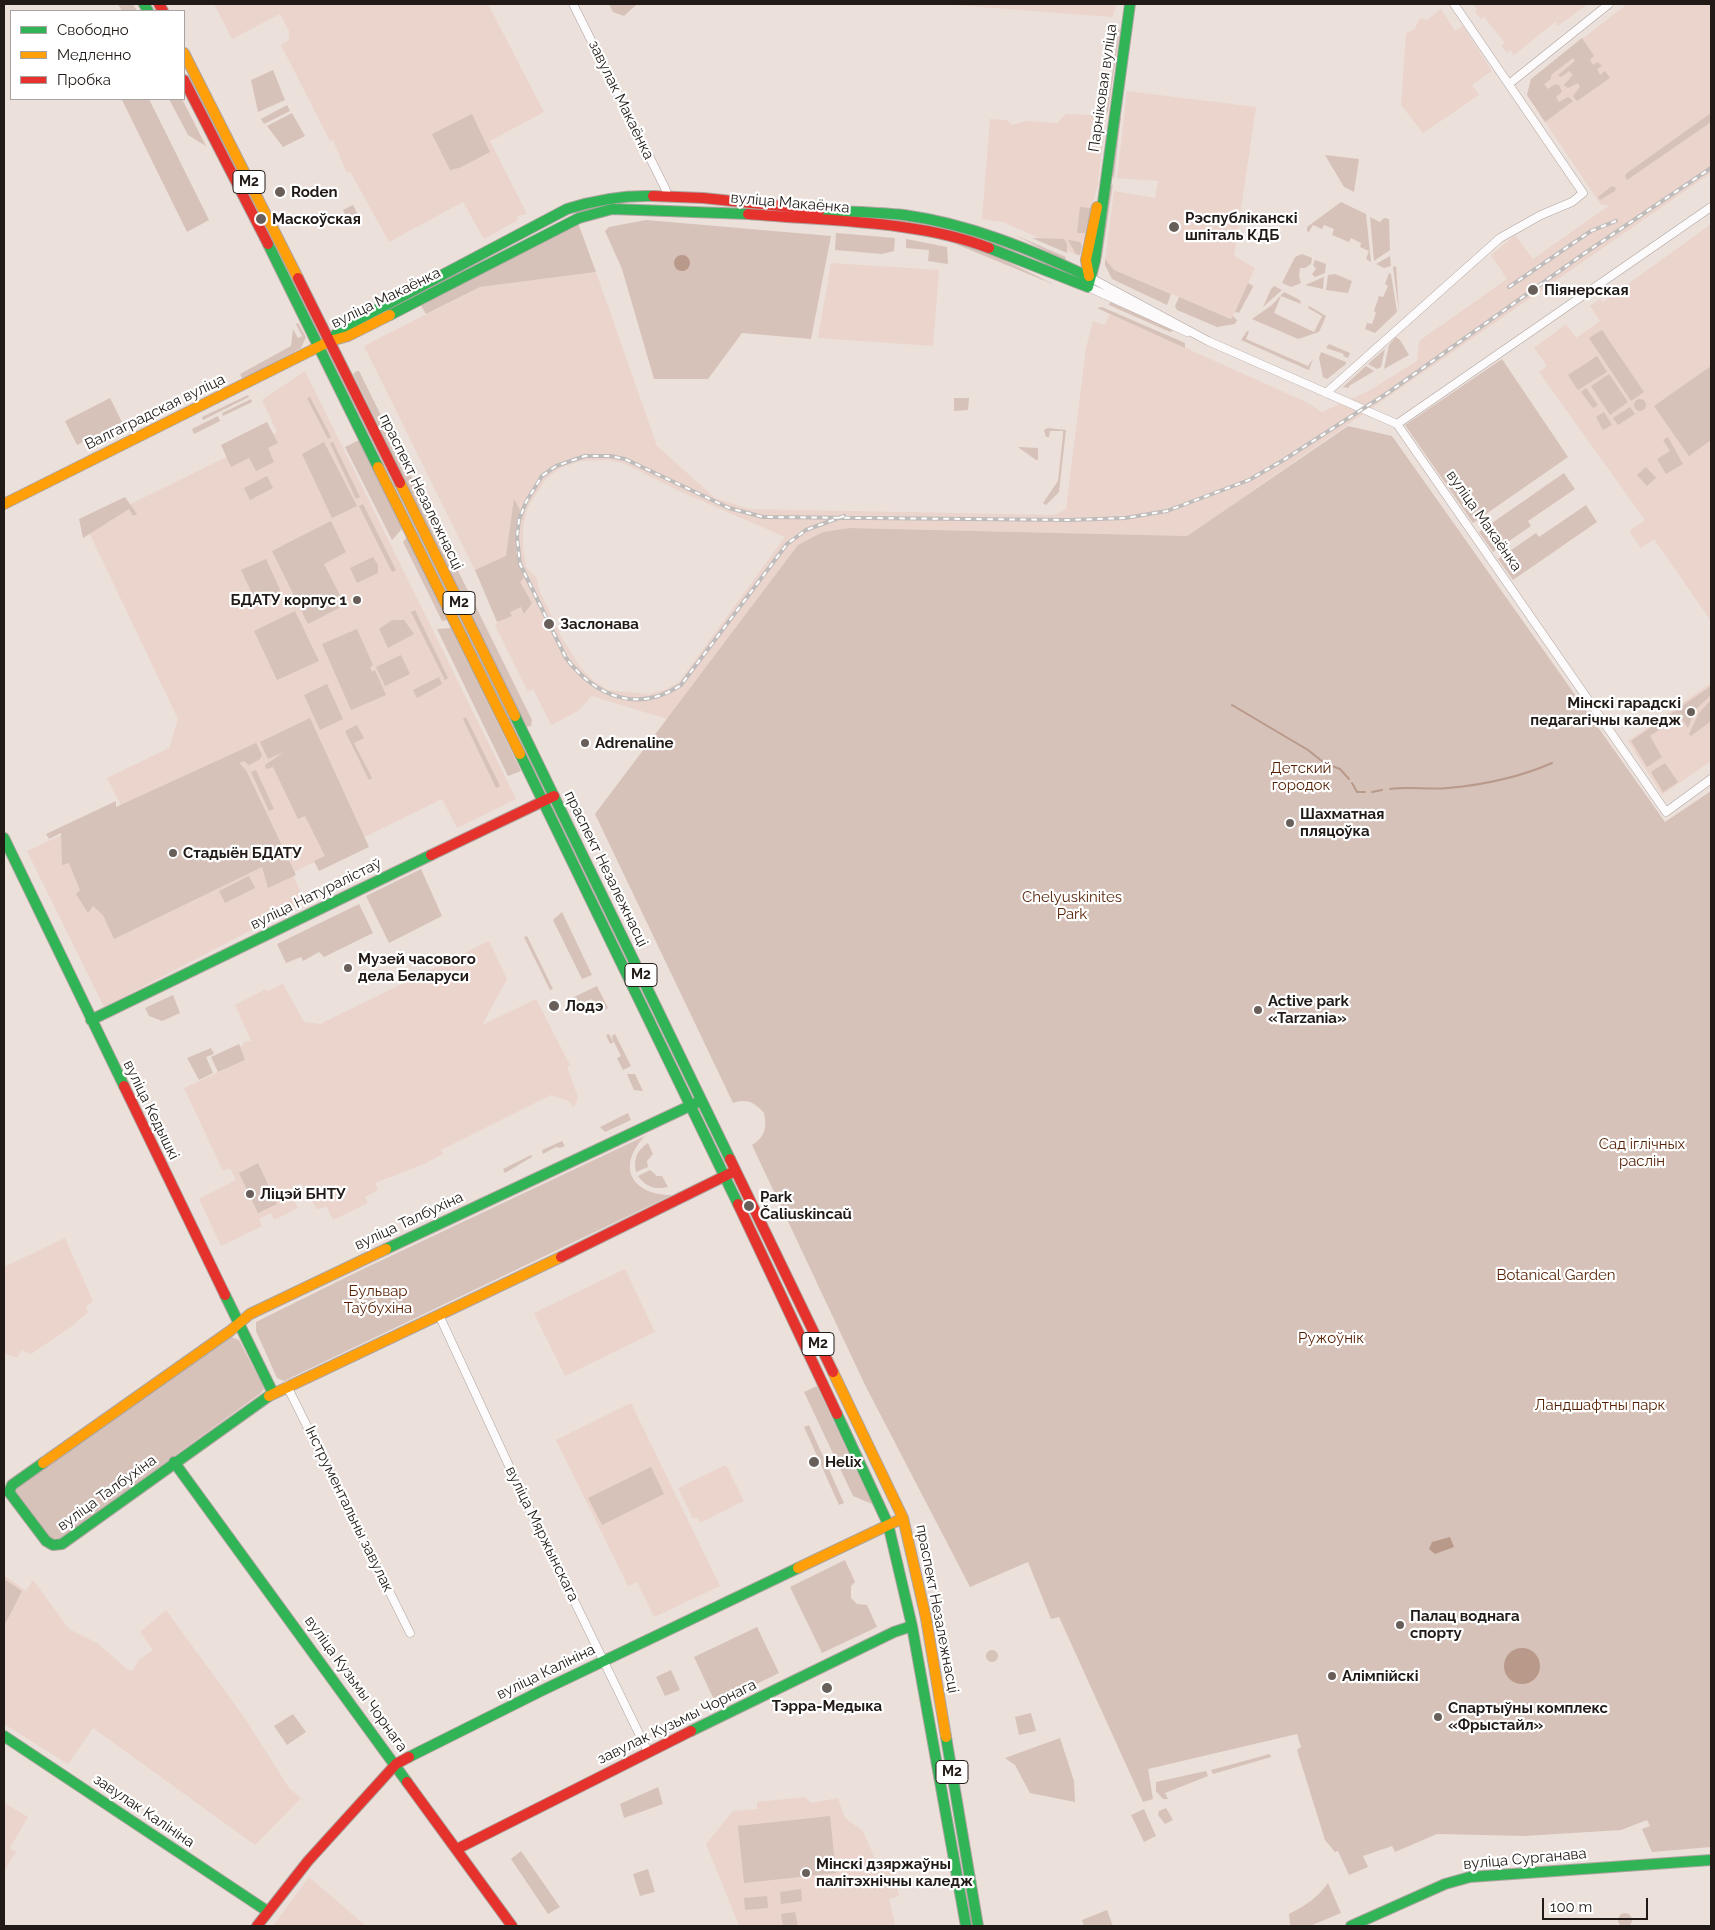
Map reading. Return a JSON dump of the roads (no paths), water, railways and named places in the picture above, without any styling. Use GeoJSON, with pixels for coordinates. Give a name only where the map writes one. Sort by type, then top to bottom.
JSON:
{"type":"FeatureCollection","features":[{"type":"Feature","properties":{"kind":"main road","name":"Парніковая вуліца"},"geometry":{"type":"LineString","coordinates":[[1088,282],[1095,261],[1130,4]]}},
{"type":"Feature","properties":{"kind":"main road","name":"праспект Незалежнасці"},"geometry":{"type":"LineString","coordinates":[[185,55],[330,341],[554,796],[903,1518],[926,1618],[978,1926]]}},
{"type":"Feature","properties":{"kind":"main road","name":"праспект Незалежнасці"},"geometry":{"type":"LineString","coordinates":[[185,82],[319,346],[725,1177],[888,1524],[912,1626],[966,1926]]}},
{"type":"Feature","properties":{"kind":"main road","name":"вуліца Макаёнка"},"geometry":{"type":"LineString","coordinates":[[330,341],[344,327],[584,202],[607,197],[667,197],[902,216],[940,221],[981,232],[1018,245],[1088,282]]}},
{"type":"Feature","properties":{"kind":"main road"},"geometry":{"type":"LineString","coordinates":[[584,202],[588,214]]}},
{"type":"Feature","properties":{"kind":"main road","name":"вуліца Макаёнка"},"geometry":{"type":"LineString","coordinates":[[330,341],[348,336],[588,214],[612,209],[660,208],[781,216],[929,230],[969,240],[1088,282]]}},
{"type":"Feature","properties":{"kind":"main road"},"geometry":{"type":"LineString","coordinates":[[902,216],[902,228]]}},
{"type":"Feature","properties":{"kind":"main road","name":"Валгаградская вуліца"},"geometry":{"type":"LineString","coordinates":[[4,504],[330,341]]}},
{"type":"Feature","properties":{"kind":"main road","name":"вуліца Натуралістаў"},"geometry":{"type":"LineString","coordinates":[[91,1020],[554,796]]}},
{"type":"Feature","properties":{"kind":"main road","name":"вуліца Кедышкі"},"geometry":{"type":"LineString","coordinates":[[4,838],[273,1393]]}},
{"type":"Feature","properties":{"kind":"main road","name":"вуліца Талбухіна"},"geometry":{"type":"LineString","coordinates":[[702,1100],[250,1314],[33,1469],[6,1491],[46,1540],[53,1546],[60,1545],[273,1393],[439,1315],[735,1171]]}},
{"type":"Feature","properties":{"kind":"main road","name":"вуліца Кузьмы Чорнага"},"geometry":{"type":"LineString","coordinates":[[174,1462],[396,1764],[512,1926]]}},
{"type":"Feature","properties":{"kind":"main road","name":"вуліца Калініна"},"geometry":{"type":"LineString","coordinates":[[257,1926],[308,1861],[396,1764],[604,1661],[903,1518]]}},
{"type":"Feature","properties":{"kind":"main road","name":"завулак Кузьмы Чорнага"},"geometry":{"type":"LineString","coordinates":[[457,1849],[648,1752],[894,1632],[912,1626]]}},
{"type":"Feature","properties":{"kind":"main road","name":"завулак Калініна"},"geometry":{"type":"LineString","coordinates":[[4,1736],[267,1911]]}},
{"type":"Feature","properties":{"kind":"main road","name":"вуліца Сурганава"},"geometry":{"type":"LineString","coordinates":[[1351,1926],[1445,1884],[1470,1877],[1711,1860]]}},
{"type":"Feature","properties":{"kind":"street","name":"завулак Макаёнка"},"geometry":{"type":"LineString","coordinates":[[573,4],[666,190],[667,197]]}},
{"type":"Feature","properties":{"kind":"street"},"geometry":{"type":"LineString","coordinates":[[1326,393],[1500,238],[1541,215],[1572,202],[1583,193],[1454,4]]}},
{"type":"Feature","properties":{"kind":"street"},"geometry":{"type":"LineString","coordinates":[[1509,84],[1609,4]]}},
{"type":"Feature","properties":{"kind":"street"},"geometry":{"type":"LineString","coordinates":[[1398,424],[1711,207]]}},
{"type":"Feature","properties":{"kind":"street","name":"вуліца Макаёнка"},"geometry":{"type":"LineString","coordinates":[[1088,282],[1203,338],[1398,424],[1576,679],[1666,812],[1711,779]]}},
{"type":"Feature","properties":{"kind":"street","name":"вуліца Мяржынскага"},"geometry":{"type":"LineString","coordinates":[[439,1315],[523,1496],[648,1752]]}},
{"type":"Feature","properties":{"kind":"street","name":"Інструментальны завулак"},"geometry":{"type":"LineString","coordinates":[[287,1386],[410,1633]]}},
{"type":"Feature","properties":{"kind":"waterway"},"geometry":{"type":"LineString","coordinates":[[1232,705],[1308,750],[1323,762]]}},
{"type":"Feature","properties":{"kind":"waterway"},"geometry":{"type":"LineString","coordinates":[[1390,789],[1474,785],[1501,780],[1552,763]]}},
{"type":"Feature","properties":{"kind":"waterway"},"geometry":{"type":"LineString","coordinates":[[1327,764],[1340,769],[1349,779]]}},
{"type":"Feature","properties":{"kind":"waterway"},"geometry":{"type":"LineString","coordinates":[[1352,783],[1357,792],[1365,792]]}},
{"type":"Feature","properties":{"kind":"waterway"},"geometry":{"type":"LineString","coordinates":[[1372,792],[1382,790]]}},
{"type":"Feature","properties":{"kind":"railway"},"geometry":{"type":"LineString","coordinates":[[844,516],[806,530],[787,544],[681,685],[665,694],[649,698],[633,699],[618,697],[604,691],[577,671],[566,658],[520,564],[517,537],[519,520],[526,502],[542,476],[556,466],[585,456],[610,456],[625,459],[729,508],[763,517],[1070,520],[1125,518],[1167,511],[1249,480],[1282,461],[1389,392],[1582,255],[1711,168]]}},
{"type":"Feature","properties":{"kind":"railway"},"geometry":{"type":"LineString","coordinates":[[1509,287],[1591,231],[1616,221]]}},
{"type":"Feature","properties":{"kind":"place","name":"Roden"},"geometry":{"type":"Point","coordinates":[280,192]}},
{"type":"Feature","properties":{"kind":"place","name":"Маскоўская"},"geometry":{"type":"Point","coordinates":[261,219]}},
{"type":"Feature","properties":{"kind":"place","name":"Рэспубліканскі шпіталь КДБ"},"geometry":{"type":"Point","coordinates":[1174,227]}},
{"type":"Feature","properties":{"kind":"place","name":"Піянерская"},"geometry":{"type":"Point","coordinates":[1533,290]}},
{"type":"Feature","properties":{"kind":"place","name":"БДАТУ корпус 1"},"geometry":{"type":"Point","coordinates":[357,600]}},
{"type":"Feature","properties":{"kind":"place","name":"Заслонава"},"geometry":{"type":"Point","coordinates":[549,624]}},
{"type":"Feature","properties":{"kind":"place","name":"Мінскі гарадскі педагагічны каледж"},"geometry":{"type":"Point","coordinates":[1691,712]}},
{"type":"Feature","properties":{"kind":"place","name":"Adrenaline"},"geometry":{"type":"Point","coordinates":[585,743]}},
{"type":"Feature","properties":{"kind":"place","name":"Шахматная пляцоўка"},"geometry":{"type":"Point","coordinates":[1290,823]}},
{"type":"Feature","properties":{"kind":"place","name":"Стадыён БДАТУ"},"geometry":{"type":"Point","coordinates":[173,853]}},
{"type":"Feature","properties":{"kind":"place","name":"Музей часового дела Беларуси"},"geometry":{"type":"Point","coordinates":[348,968]}},
{"type":"Feature","properties":{"kind":"place","name":"Лодэ"},"geometry":{"type":"Point","coordinates":[554,1006]}},
{"type":"Feature","properties":{"kind":"place","name":"Active park «Tarzania»"},"geometry":{"type":"Point","coordinates":[1258,1010]}},
{"type":"Feature","properties":{"kind":"place","name":"Ліцэй БНТУ"},"geometry":{"type":"Point","coordinates":[250,1194]}},
{"type":"Feature","properties":{"kind":"place","name":"Park Čaliuskincaŭ"},"geometry":{"type":"Point","coordinates":[749,1206]}},
{"type":"Feature","properties":{"kind":"place","name":"Helix"},"geometry":{"type":"Point","coordinates":[814,1462]}},
{"type":"Feature","properties":{"kind":"place","name":"Палац воднага спорту"},"geometry":{"type":"Point","coordinates":[1400,1625]}},
{"type":"Feature","properties":{"kind":"place","name":"Алімпійскі"},"geometry":{"type":"Point","coordinates":[1332,1676]}},
{"type":"Feature","properties":{"kind":"place","name":"Тэрра-Медыка"},"geometry":{"type":"Point","coordinates":[827,1688]}},
{"type":"Feature","properties":{"kind":"place","name":"Спартыўны комплекс «Фрыстайл»"},"geometry":{"type":"Point","coordinates":[1438,1717]}},
{"type":"Feature","properties":{"kind":"place","name":"Мінскі дзяржаўны палітэхнічны каледж"},"geometry":{"type":"Point","coordinates":[806,1873]}},
{"type":"Feature","properties":{"kind":"park label","name":"Детский городок"},"geometry":{"type":"Point","coordinates":[1301,776]}},
{"type":"Feature","properties":{"kind":"park label","name":"Chelyuskinites Park"},"geometry":{"type":"Point","coordinates":[1072,906]}},
{"type":"Feature","properties":{"kind":"park label","name":"Сад іглічных раслін"},"geometry":{"type":"Point","coordinates":[1642,1152]}},
{"type":"Feature","properties":{"kind":"park label","name":"Botanical Garden"},"geometry":{"type":"Point","coordinates":[1556,1275]}},
{"type":"Feature","properties":{"kind":"park label","name":"Бульвар Таўбухіна"},"geometry":{"type":"Point","coordinates":[378,1300]}},
{"type":"Feature","properties":{"kind":"park label","name":"Ружоўнік"},"geometry":{"type":"Point","coordinates":[1331,1338]}},
{"type":"Feature","properties":{"kind":"park label","name":"Ландшафтны парк"},"geometry":{"type":"Point","coordinates":[1600,1405]}}]}
